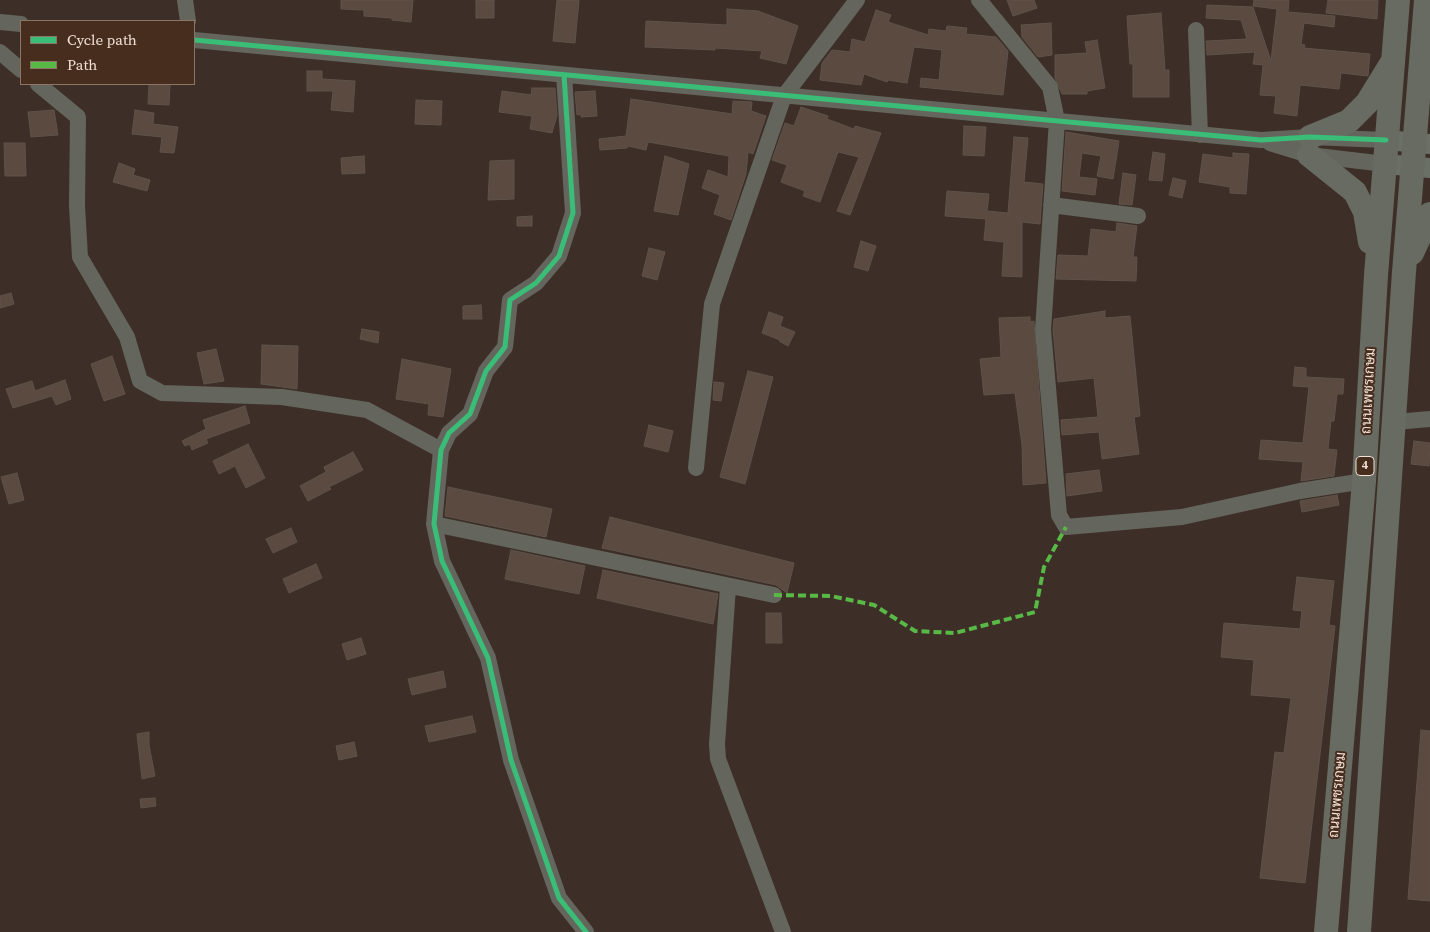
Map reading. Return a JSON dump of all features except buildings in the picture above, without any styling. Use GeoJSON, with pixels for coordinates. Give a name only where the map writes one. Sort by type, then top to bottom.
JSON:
{"type":"FeatureCollection","features":[{"type":"Feature","properties":{"kind":"highway","name":"ถนนเพชรเกษม"},"geometry":{"type":"LineString","coordinates":[[1326,932],[1364,481],[1376,275],[1398,0]]}},
{"type":"Feature","properties":{"kind":"highway","name":"ถนนเพชรเกษม"},"geometry":{"type":"LineString","coordinates":[[1359,932],[1404,272],[1421,167],[1426,64],[1426,0]]}},
{"type":"Feature","properties":{"kind":"highway"},"geometry":{"type":"LineString","coordinates":[[1376,275],[1364,212],[1355,192],[1310,146],[1348,121],[1367,103],[1393,62]]}},
{"type":"Feature","properties":{"kind":"highway"},"geometry":{"type":"LineString","coordinates":[[1404,272],[1430,214]]}},
{"type":"Feature","properties":{"kind":"main road"},"geometry":{"type":"LineString","coordinates":[[1386,140],[1422,143]]}},
{"type":"Feature","properties":{"kind":"main road"},"geometry":{"type":"LineString","coordinates":[[1385,164],[1421,167]]}},
{"type":"Feature","properties":{"kind":"street"},"geometry":{"type":"LineString","coordinates":[[185,0],[188,20]]}},
{"type":"Feature","properties":{"kind":"street"},"geometry":{"type":"LineString","coordinates":[[696,468],[712,304],[784,96],[857,0]]}},
{"type":"Feature","properties":{"kind":"street"},"geometry":{"type":"LineString","coordinates":[[979,0],[1050,87],[1057,121],[1044,330],[1059,515],[1066,527],[1182,517],[1300,491],[1364,481]]}},
{"type":"Feature","properties":{"kind":"street"},"geometry":{"type":"LineString","coordinates":[[0,22],[20,24]]}},
{"type":"Feature","properties":{"kind":"street"},"geometry":{"type":"LineString","coordinates":[[1196,30],[1200,135]]}},
{"type":"Feature","properties":{"kind":"street"},"geometry":{"type":"LineString","coordinates":[[195,40],[1261,140],[1310,146],[1385,164]]}},
{"type":"Feature","properties":{"kind":"street"},"geometry":{"type":"LineString","coordinates":[[0,52],[20,69]]}},
{"type":"Feature","properties":{"kind":"street"},"geometry":{"type":"LineString","coordinates":[[564,75],[573,213],[559,256],[536,283],[510,300],[505,347],[486,371],[470,414],[449,433],[441,450],[434,524],[442,561],[488,658],[511,760],[556,889],[560,898],[586,932]]}},
{"type":"Feature","properties":{"kind":"street"},"geometry":{"type":"LineString","coordinates":[[39,85],[78,117],[77,206],[80,257],[127,337],[140,381],[162,393],[282,397],[367,410],[441,450]]}},
{"type":"Feature","properties":{"kind":"street"},"geometry":{"type":"LineString","coordinates":[[1310,146],[1386,140]]}},
{"type":"Feature","properties":{"kind":"street"},"geometry":{"type":"LineString","coordinates":[[1051,205],[1138,216]]}},
{"type":"Feature","properties":{"kind":"street"},"geometry":{"type":"LineString","coordinates":[[1395,422],[1430,419]]}},
{"type":"Feature","properties":{"kind":"street"},"geometry":{"type":"LineString","coordinates":[[434,524],[728,587],[774,595]]}},
{"type":"Feature","properties":{"kind":"street"},"geometry":{"type":"LineString","coordinates":[[728,587],[717,744],[718,760],[783,932]]}},
{"type":"Feature","properties":{"kind":"marked path"},"geometry":{"type":"LineString","coordinates":[[774,595],[831,596],[874,605],[915,631],[955,633],[1035,612],[1044,567],[1066,527]]}},
{"type":"Feature","properties":{"kind":"cycle path"},"geometry":{"type":"LineString","coordinates":[[195,40],[1261,140],[1310,137],[1386,140]]}},
{"type":"Feature","properties":{"kind":"cycle path"},"geometry":{"type":"LineString","coordinates":[[564,75],[573,213],[559,256],[536,283],[510,300],[505,347],[486,371],[470,414],[449,433],[441,450],[434,524],[442,561],[488,658],[511,760],[559,898],[586,932]]}}]}
